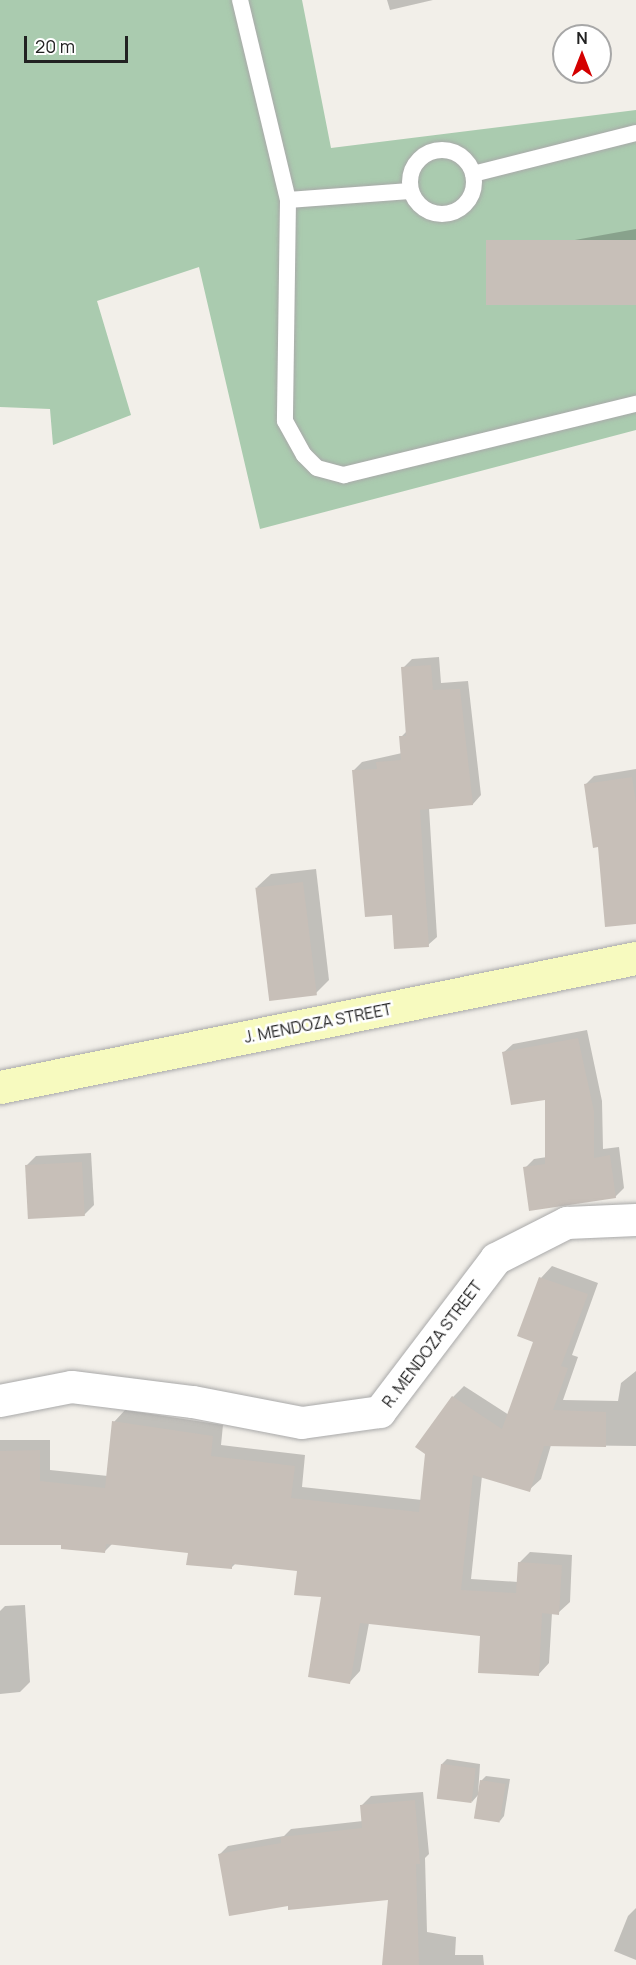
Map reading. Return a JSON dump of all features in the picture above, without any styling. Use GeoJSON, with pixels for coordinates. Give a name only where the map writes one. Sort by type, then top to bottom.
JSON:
{"type":"FeatureCollection","features":[{"type":"Feature","properties":{"kind":"main road","name":"J. MENDOZA STREET"},"geometry":{"type":"LineString","coordinates":[[0,1087],[636,958]]}},
{"type":"Feature","properties":{"kind":"street","name":"R. MENDOZA STREET"},"geometry":{"type":"LineString","coordinates":[[0,1401],[72,1387],[193,1402],[302,1423],[380,1412],[496,1259],[567,1223],[636,1220]]}},
{"type":"Feature","properties":{"kind":"lane"},"geometry":{"type":"LineString","coordinates":[[240,0],[288,200],[285,421],[304,455],[317,468],[344,475],[636,404]]}},
{"type":"Feature","properties":{"kind":"lane"},"geometry":{"type":"LineString","coordinates":[[473,174],[636,133]]}},
{"type":"Feature","properties":{"kind":"lane"},"geometry":{"type":"LineString","coordinates":[[443,149],[462,156],[473,174],[473,193],[460,209],[441,214],[422,208],[410,191],[411,171],[424,155],[443,149]]}},
{"type":"Feature","properties":{"kind":"lane"},"geometry":{"type":"LineString","coordinates":[[288,200],[410,191]]}},
{"type":"Feature","properties":{"kind":"green space"},"geometry":{"type":"Polygon","coordinates":[[[0,0],[302,0],[331,148],[636,110],[636,430],[260,529],[199,267],[97,301],[131,415],[53,445],[50,409],[0,407],[0,0]]]}},
{"type":"Feature","properties":{"kind":"building"},"geometry":{"type":"Polygon","coordinates":[[[486,240],[636,240],[636,305],[486,305],[486,240]]]}},
{"type":"Feature","properties":{"kind":"building"},"geometry":{"type":"Polygon","coordinates":[[[431,665],[433,690],[460,689],[473,805],[420,810],[429,947],[394,949],[392,915],[365,917],[352,770],[377,769],[376,762],[401,760],[399,736],[406,736],[401,667],[431,665]]]}},
{"type":"Feature","properties":{"kind":"building"},"geometry":{"type":"Polygon","coordinates":[[[632,777],[636,803],[636,924],[605,927],[598,847],[593,848],[584,784],[632,777]]]}},
{"type":"Feature","properties":{"kind":"building"},"geometry":{"type":"Polygon","coordinates":[[[303,882],[317,995],[269,1001],[255,888],[303,882]]]}},
{"type":"Feature","properties":{"kind":"building"},"geometry":{"type":"Polygon","coordinates":[[[578,1038],[594,1111],[594,1158],[610,1155],[616,1198],[529,1211],[523,1167],[545,1164],[545,1100],[511,1105],[502,1052],[578,1038]]]}},
{"type":"Feature","properties":{"kind":"building"},"geometry":{"type":"Polygon","coordinates":[[[82,1162],[85,1216],[28,1219],[25,1165],[82,1162]]]}},
{"type":"Feature","properties":{"kind":"building"},"geometry":{"type":"Polygon","coordinates":[[[539,1277],[588,1294],[561,1366],[568,1368],[553,1410],[606,1412],[606,1447],[544,1446],[530,1492],[473,1475],[461,1590],[516,1593],[518,1562],[562,1565],[559,1615],[542,1613],[539,1676],[478,1673],[480,1636],[360,1623],[350,1684],[308,1677],[321,1597],[294,1595],[297,1571],[232,1564],[232,1569],[186,1565],[188,1553],[106,1544],[105,1553],[61,1549],[61,1545],[0,1545],[0,1451],[40,1450],[40,1481],[105,1488],[112,1421],[213,1436],[211,1456],[295,1466],[291,1498],[419,1512],[425,1454],[415,1447],[452,1396],[502,1429],[533,1342],[517,1336],[539,1277]]]}},
{"type":"Feature","properties":{"kind":"building"},"geometry":{"type":"Polygon","coordinates":[[[441,1764],[476,1768],[471,1803],[437,1799],[441,1764]]]}},
{"type":"Feature","properties":{"kind":"building"},"geometry":{"type":"Polygon","coordinates":[[[480,1780],[506,1784],[500,1823],[474,1819],[480,1780]]]}},
{"type":"Feature","properties":{"kind":"building"},"geometry":{"type":"Polygon","coordinates":[[[415,1800],[420,1864],[416,1864],[419,1965],[382,1965],[388,1900],[288,1910],[288,1906],[229,1916],[218,1854],[281,1843],[281,1837],[362,1828],[360,1805],[415,1800]]]}}]}
